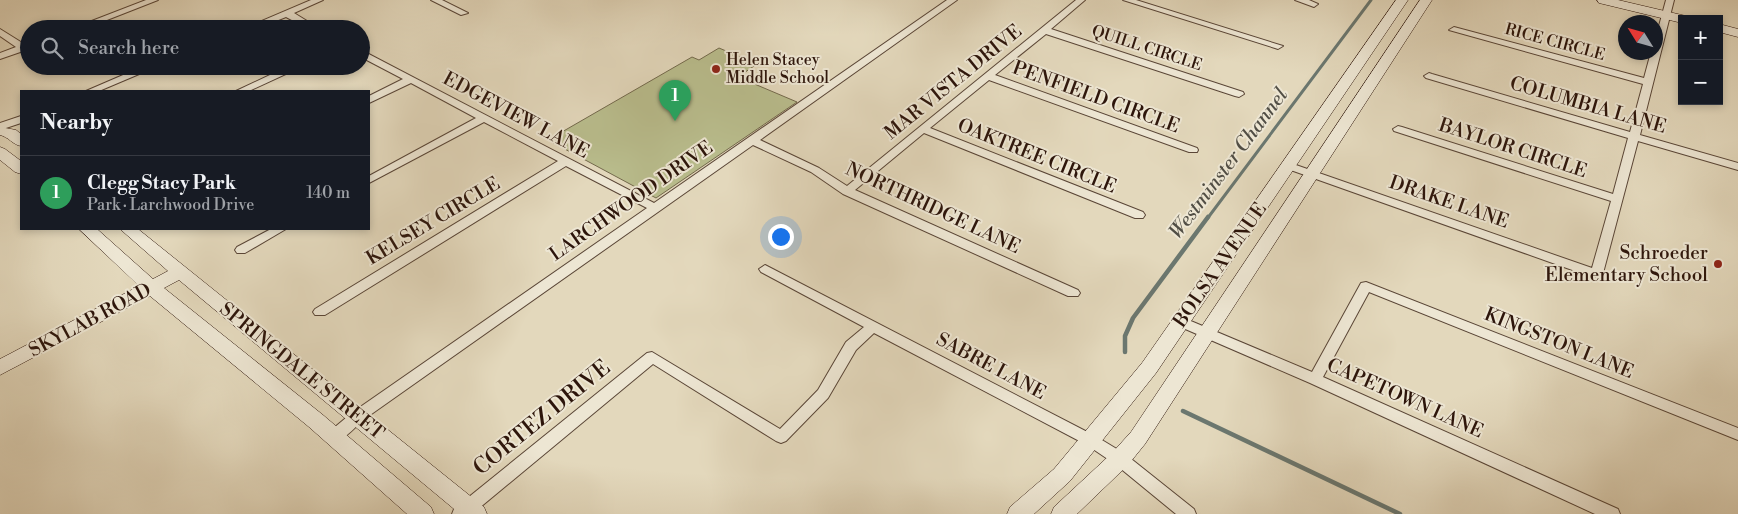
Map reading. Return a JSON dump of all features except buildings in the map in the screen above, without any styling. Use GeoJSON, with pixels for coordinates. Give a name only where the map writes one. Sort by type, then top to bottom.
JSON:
{"type":"FeatureCollection","features":[{"type":"Feature","properties":{"kind":"main road","name":"BOLSA AVENUE"},"geometry":{"type":"LineString","coordinates":[[1018,514],[1062,476],[1092,441],[1148,368],[1402,0]]}},
{"type":"Feature","properties":{"kind":"main road","name":"BOLSA AVENUE"},"geometry":{"type":"LineString","coordinates":[[1062,514],[1120,459],[1138,438],[1426,0]]}},
{"type":"Feature","properties":{"kind":"main road"},"geometry":{"type":"LineString","coordinates":[[1603,0],[1678,18]]}},
{"type":"Feature","properties":{"kind":"main road"},"geometry":{"type":"LineString","coordinates":[[1723,29],[1738,33]]}},
{"type":"Feature","properties":{"kind":"main road"},"geometry":{"type":"LineString","coordinates":[[0,129],[12,133],[20,141]]}},
{"type":"Feature","properties":{"kind":"main road"},"geometry":{"type":"LineString","coordinates":[[1,153],[20,152]]}},
{"type":"Feature","properties":{"kind":"main road"},"geometry":{"type":"LineString","coordinates":[[1,153],[20,168]]}},
{"type":"Feature","properties":{"kind":"main road","name":"SPRINGDALE STREET"},"geometry":{"type":"LineString","coordinates":[[88,230],[151,287],[334,436],[423,514]]}},
{"type":"Feature","properties":{"kind":"main road","name":"SPRINGDALE STREET"},"geometry":{"type":"LineString","coordinates":[[129,230],[358,416],[468,512]]}},
{"type":"Feature","properties":{"kind":"main road","name":"SKYLAB ROAD"},"geometry":{"type":"LineString","coordinates":[[0,368],[180,272]]}},
{"type":"Feature","properties":{"kind":"street"},"geometry":{"type":"LineString","coordinates":[[130,0],[139,5]]}},
{"type":"Feature","properties":{"kind":"street"},"geometry":{"type":"LineString","coordinates":[[99,20],[154,0]]}},
{"type":"Feature","properties":{"kind":"street"},"geometry":{"type":"LineString","coordinates":[[269,20],[319,0]]}},
{"type":"Feature","properties":{"kind":"street"},"geometry":{"type":"LineString","coordinates":[[435,0],[464,13]]}},
{"type":"Feature","properties":{"kind":"street","name":"LARCHWOOD DRIVE"},"geometry":{"type":"LineString","coordinates":[[334,436],[358,416],[953,0]]}},
{"type":"Feature","properties":{"kind":"street","name":"MAR VISTA DRIVE"},"geometry":{"type":"LineString","coordinates":[[847,191],[1081,0]]}},
{"type":"Feature","properties":{"kind":"street"},"geometry":{"type":"LineString","coordinates":[[1127,0],[1278,46]]}},
{"type":"Feature","properties":{"kind":"street"},"geometry":{"type":"LineString","coordinates":[[1299,0],[1314,4]]}},
{"type":"Feature","properties":{"kind":"street"},"geometry":{"type":"LineString","coordinates":[[1616,199],[1670,0]]}},
{"type":"Feature","properties":{"kind":"street"},"geometry":{"type":"LineString","coordinates":[[286,13],[299,20]]}},
{"type":"Feature","properties":{"kind":"street","name":"QUILL CIRCLE"},"geometry":{"type":"LineString","coordinates":[[1044,30],[1239,94]]}},
{"type":"Feature","properties":{"kind":"street","name":"RICE CIRCLE"},"geometry":{"type":"LineString","coordinates":[[1454,30],[1648,82]]}},
{"type":"Feature","properties":{"kind":"street"},"geometry":{"type":"LineString","coordinates":[[0,32],[20,44]]}},
{"type":"Feature","properties":{"kind":"street"},"geometry":{"type":"LineString","coordinates":[[0,56],[20,49]]}},
{"type":"Feature","properties":{"kind":"street","name":"EDGEVIEW LANE"},"geometry":{"type":"LineString","coordinates":[[370,58],[655,208]]}},
{"type":"Feature","properties":{"kind":"street"},"geometry":{"type":"LineString","coordinates":[[93,90],[131,75]]}},
{"type":"Feature","properties":{"kind":"street"},"geometry":{"type":"LineString","coordinates":[[243,90],[277,75]]}},
{"type":"Feature","properties":{"kind":"street","name":"PENFIELD CIRCLE"},"geometry":{"type":"LineString","coordinates":[[987,76],[1193,150]]}},
{"type":"Feature","properties":{"kind":"street","name":"COLUMBIA LANE"},"geometry":{"type":"LineString","coordinates":[[1429,76],[1738,167]]}},
{"type":"Feature","properties":{"kind":"street"},"geometry":{"type":"LineString","coordinates":[[370,100],[411,79]]}},
{"type":"Feature","properties":{"kind":"street"},"geometry":{"type":"LineString","coordinates":[[370,179],[484,118]]}},
{"type":"Feature","properties":{"kind":"street"},"geometry":{"type":"LineString","coordinates":[[0,129],[20,119]]}},
{"type":"Feature","properties":{"kind":"street","name":"OAKTREE CIRCLE"},"geometry":{"type":"LineString","coordinates":[[923,129],[1139,215]]}},
{"type":"Feature","properties":{"kind":"street","name":"BAYLOR CIRCLE"},"geometry":{"type":"LineString","coordinates":[[1398,130],[1616,199]]}},
{"type":"Feature","properties":{"kind":"street","name":"NORTHRIDGE LANE"},"geometry":{"type":"LineString","coordinates":[[752,141],[815,170],[847,191],[1073,293]]}},
{"type":"Feature","properties":{"kind":"street","name":"KELSEY CIRCLE"},"geometry":{"type":"LineString","coordinates":[[320,312],[566,161]]}},
{"type":"Feature","properties":{"kind":"street","name":"DRAKE LANE"},"geometry":{"type":"LineString","coordinates":[[1289,166],[1596,274],[1616,199]]}},
{"type":"Feature","properties":{"kind":"street"},"geometry":{"type":"LineString","coordinates":[[241,250],[278,230]]}},
{"type":"Feature","properties":{"kind":"street","name":"SABRE LANE"},"geometry":{"type":"LineString","coordinates":[[765,268],[1092,441],[1120,459],[1188,514]]}},
{"type":"Feature","properties":{"kind":"street","name":"KINGSTON LANE"},"geometry":{"type":"LineString","coordinates":[[1315,379],[1366,286],[1738,434]]}},
{"type":"Feature","properties":{"kind":"street","name":"CAPETOWN LANE"},"geometry":{"type":"LineString","coordinates":[[1181,322],[1315,379],[1612,514]]}},
{"type":"Feature","properties":{"kind":"street","name":"CORTEZ DRIVE"},"geometry":{"type":"LineString","coordinates":[[468,512],[652,357],[781,437],[812,408],[823,394],[851,346],[873,326]]}},
{"type":"Feature","properties":{"kind":"green space"},"geometry":{"type":"Polygon","coordinates":[[[719,48],[757,64],[738,77],[797,102],[656,198],[548,140],[692,57],[699,60],[719,48]]]}},
{"type":"Feature","properties":{"kind":"waterway","name":"Westminster Channel"},"geometry":{"type":"LineString","coordinates":[[1207,219],[1371,0]]}},
{"type":"Feature","properties":{"kind":"waterway","name":"Westminster Channel"},"geometry":{"type":"LineString","coordinates":[[1125,352],[1125,336],[1133,318],[1208,217]]}},
{"type":"Feature","properties":{"kind":"waterway","name":"Westminster Channel"},"geometry":{"type":"LineString","coordinates":[[1183,411],[1400,514]]}},
{"type":"Feature","properties":{"kind":"place","name":"Helen Stacey Middle School"},"geometry":{"type":"Point","coordinates":[716,69]}},
{"type":"Feature","properties":{"kind":"place","name":"Clegg Stacy Park"},"geometry":{"type":"Point","coordinates":[675,121]}},
{"type":"Feature","properties":{"kind":"place","name":"Schroeder Elementary School"},"geometry":{"type":"Point","coordinates":[1718,264]}}]}
